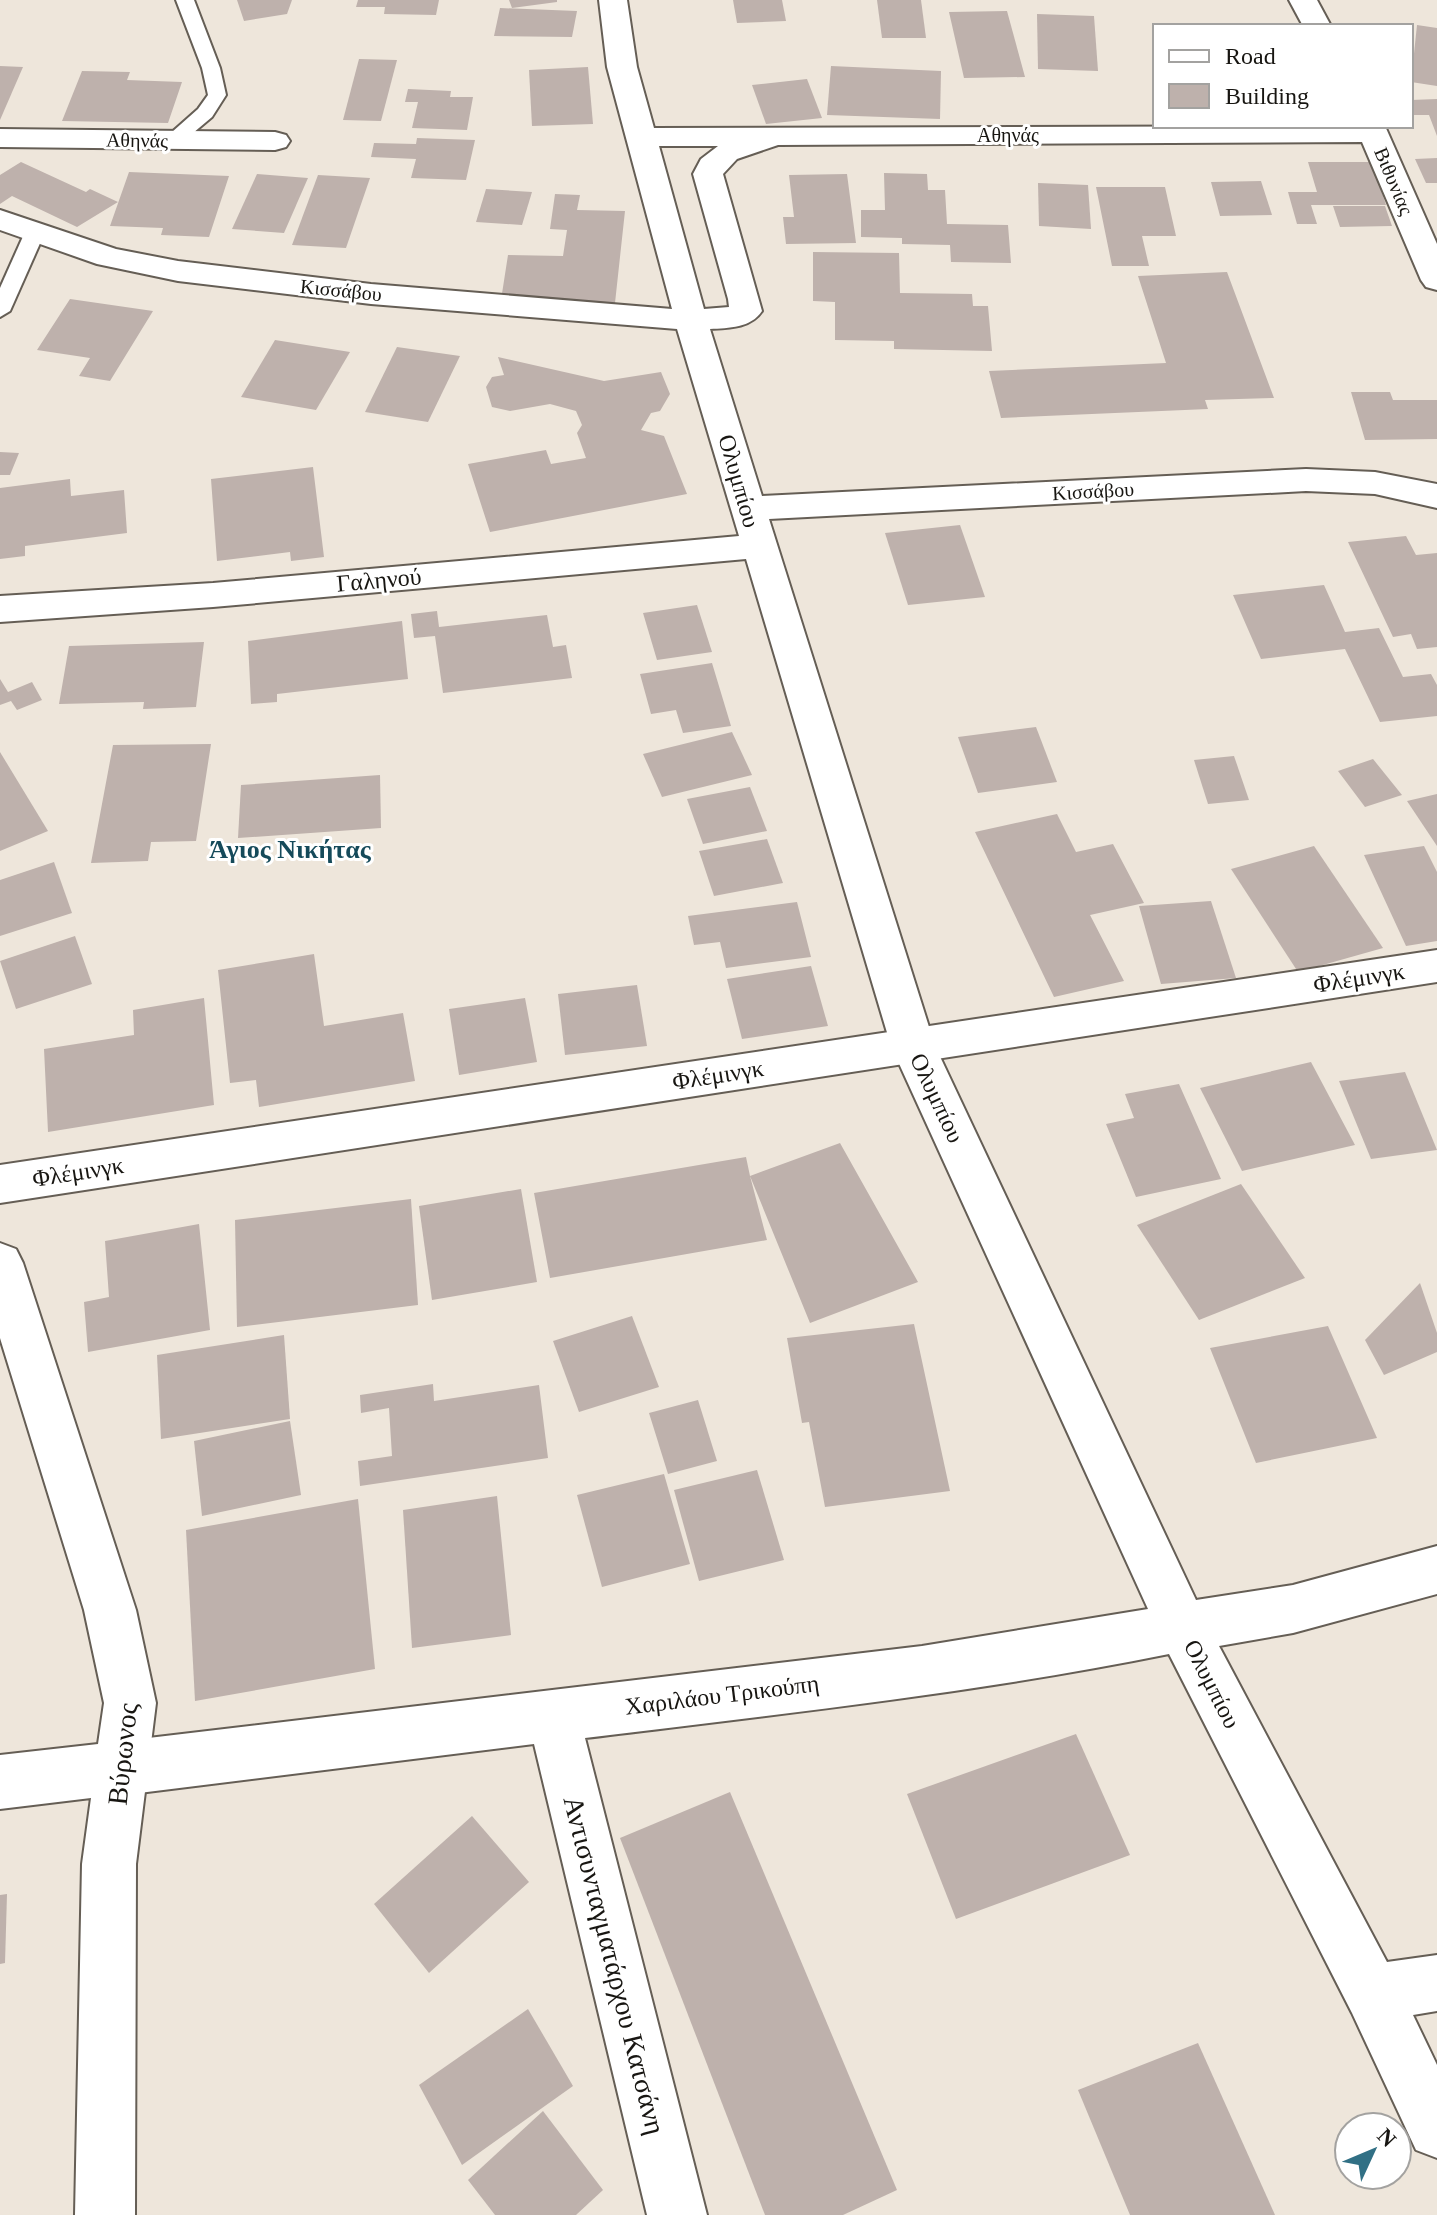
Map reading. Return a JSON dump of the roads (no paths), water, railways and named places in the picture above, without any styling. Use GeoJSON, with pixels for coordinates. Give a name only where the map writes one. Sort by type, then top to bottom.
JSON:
{"type":"FeatureCollection","features":[{"type":"Feature","properties":{"kind":"street","name":"Ολυμπίου"},"geometry":{"type":"LineString","coordinates":[[613,0],[616,36],[691,320],[913,1046],[1182,1627],[1372,1993],[1437,2129]]}},
{"type":"Feature","properties":{"kind":"street"},"geometry":{"type":"LineString","coordinates":[[1303,0],[1316,24]]}},
{"type":"Feature","properties":{"kind":"street","name":"Αθηνάς"},"geometry":{"type":"LineString","coordinates":[[643,137],[1372,130]]}},
{"type":"Feature","properties":{"kind":"street","name":"Βιθυνίας"},"geometry":{"type":"LineString","coordinates":[[1372,130],[1436,277]]}},
{"type":"Feature","properties":{"kind":"street","name":"Κισσάβου"},"geometry":{"type":"LineString","coordinates":[[13,228],[108,257],[225,278],[371,294],[691,320],[731,318],[746,311],[712,194],[708,174],[710,164],[719,157],[776,136]]}},
{"type":"Feature","properties":{"kind":"street","name":"Αθηνάς"},"geometry":{"type":"LineString","coordinates":[[0,138],[275,141]]}},
{"type":"Feature","properties":{"kind":"street","name":"Κισσάβου"},"geometry":{"type":"LineString","coordinates":[[753,527],[1306,480],[1375,483],[1437,496]]}},
{"type":"Feature","properties":{"kind":"street","name":"Γαληνού"},"geometry":{"type":"LineString","coordinates":[[0,609],[213,595],[753,527]]}},
{"type":"Feature","properties":{"kind":"street","name":"Φλέμινγκ"},"geometry":{"type":"LineString","coordinates":[[0,1184],[1437,966]]}},
{"type":"Feature","properties":{"kind":"street","name":"Βύρωνος"},"geometry":{"type":"LineString","coordinates":[[0,1263],[121,1651],[130,1703],[109,1864],[105,2215]]}},
{"type":"Feature","properties":{"kind":"street","name":"Χαριλάου Τρικούπη"},"geometry":{"type":"LineString","coordinates":[[0,1782],[922,1671],[1081,1647],[1293,1609],[1437,1570]]}},
{"type":"Feature","properties":{"kind":"street","name":"Αντισυνταγματάρχου Κατσάνη"},"geometry":{"type":"LineString","coordinates":[[553,1715],[677,2215]]}},
{"type":"Feature","properties":{"kind":"street"},"geometry":{"type":"LineString","coordinates":[[1372,1993],[1437,1983]]}},
{"type":"Feature","properties":{"kind":"lane"},"geometry":{"type":"LineString","coordinates":[[173,140],[205,113],[217,95],[211,68],[185,0]]}},
{"type":"Feature","properties":{"kind":"lane"},"geometry":{"type":"LineString","coordinates":[[0,311],[13,228]]}},
{"type":"Feature","properties":{"kind":"district","name":"Άγιος Νικήτας"},"geometry":{"type":"Point","coordinates":[290,849]}}]}
